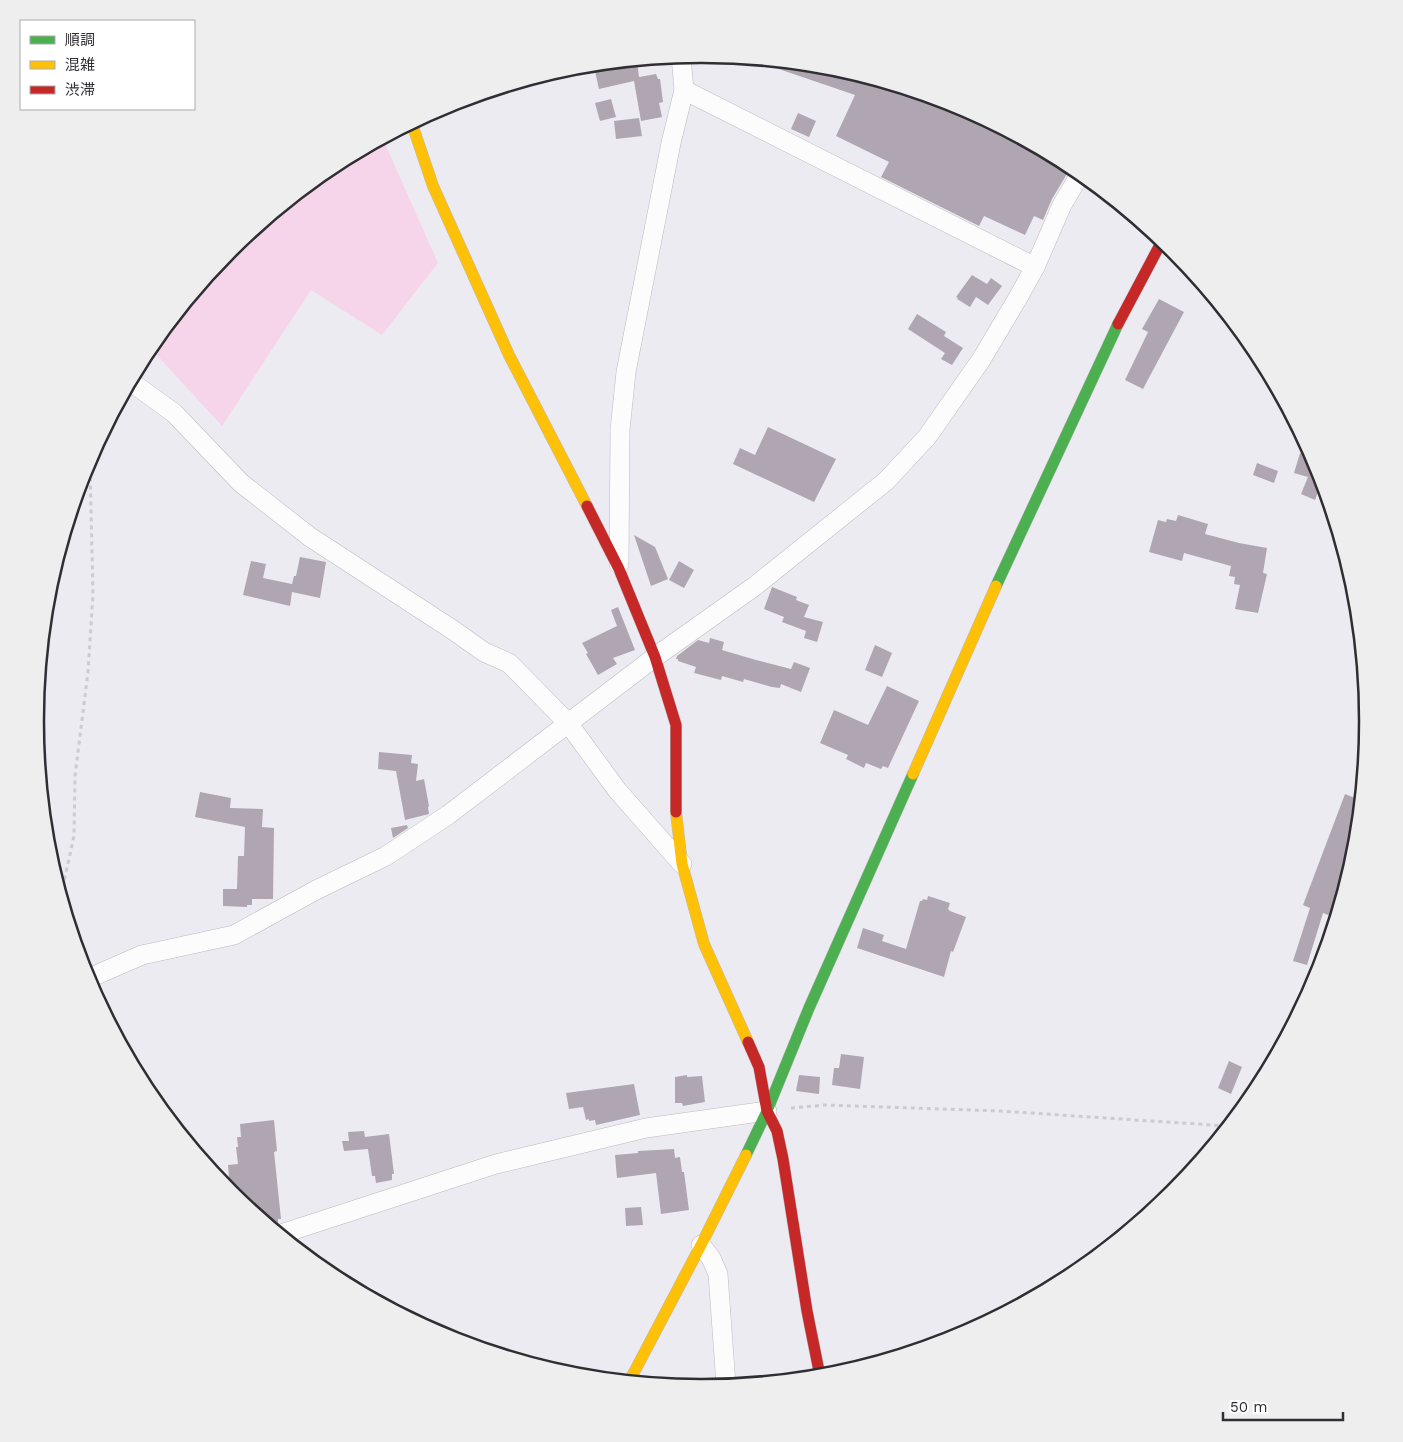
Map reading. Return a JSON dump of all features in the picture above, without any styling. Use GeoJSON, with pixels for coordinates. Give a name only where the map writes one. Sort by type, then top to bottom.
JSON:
{"type":"FeatureCollection","features":[{"type":"Feature","properties":{"kind":"street"},"geometry":{"type":"LineString","coordinates":[[619,569],[620,430],[626,372],[671,143],[684,90],[682,64]]}},
{"type":"Feature","properties":{"kind":"street"},"geometry":{"type":"LineString","coordinates":[[684,90],[1035,267]]}},
{"type":"Feature","properties":{"kind":"street"},"geometry":{"type":"LineString","coordinates":[[414,130],[433,186],[508,355],[619,569],[655,658],[676,725],[676,810],[682,864],[704,944],[759,1067],[767,1111],[777,1131],[818,1368]]}},
{"type":"Feature","properties":{"kind":"street"},"geometry":{"type":"LineString","coordinates":[[95,975],[142,955],[234,935],[316,890],[386,856],[448,815],[655,658],[755,586],[886,481],[927,438],[981,360],[1035,267],[1062,205],[1076,181]]}},
{"type":"Feature","properties":{"kind":"street"},"geometry":{"type":"LineString","coordinates":[[633,1375],[702,1245],[767,1111],[809,1008],[996,586],[1122,314],[1158,248]]}},
{"type":"Feature","properties":{"kind":"street"},"geometry":{"type":"LineString","coordinates":[[136,386],[174,413],[241,483],[310,537],[454,630],[484,652],[509,663],[568,723],[617,790],[682,864]]}},
{"type":"Feature","properties":{"kind":"street"},"geometry":{"type":"LineString","coordinates":[[287,1232],[496,1164],[646,1128],[767,1111]]}},
{"type":"Feature","properties":{"kind":"street"},"geometry":{"type":"LineString","coordinates":[[702,1245],[712,1258],[718,1274],[725,1378]]}},
{"type":"Feature","properties":{"kind":"path"},"geometry":{"type":"LineString","coordinates":[[64,882],[74,836],[75,776],[88,672],[93,594],[90,479]]}},
{"type":"Feature","properties":{"kind":"path"},"geometry":{"type":"LineString","coordinates":[[767,1111],[824,1105],[1000,1111],[1219,1125]]}},
{"type":"Feature","properties":{"kind":"shaded area"},"geometry":{"type":"Polygon","coordinates":[[[385,144],[438,263],[382,335],[311,290],[222,426],[156,354],[207,287],[268,226],[336,174],[385,144]]]}},
{"type":"Feature","properties":{"kind":"building"},"geometry":{"type":"Polygon","coordinates":[[[638,67],[639,77],[656,74],[658,79],[660,79],[663,102],[659,103],[662,117],[641,121],[634,81],[599,89],[595,72],[638,67]]]}},
{"type":"Feature","properties":{"kind":"building"},"geometry":{"type":"Polygon","coordinates":[[[776,68],[830,76],[913,98],[953,113],[992,131],[1030,151],[1067,174],[1052,199],[1043,220],[1034,216],[1025,235],[984,216],[979,226],[881,177],[889,162],[836,136],[855,95],[776,68]]]}},
{"type":"Feature","properties":{"kind":"building"},"geometry":{"type":"Polygon","coordinates":[[[611,99],[616,117],[600,121],[595,103],[611,99]]]}},
{"type":"Feature","properties":{"kind":"building"},"geometry":{"type":"Polygon","coordinates":[[[798,113],[816,121],[809,137],[791,129],[798,113]]]}},
{"type":"Feature","properties":{"kind":"building"},"geometry":{"type":"Polygon","coordinates":[[[639,118],[642,136],[616,139],[614,121],[639,118]]]}},
{"type":"Feature","properties":{"kind":"building"},"geometry":{"type":"Polygon","coordinates":[[[972,275],[987,284],[991,278],[1002,286],[988,305],[976,297],[970,307],[957,299],[956,297],[972,275]]]}},
{"type":"Feature","properties":{"kind":"building"},"geometry":{"type":"Polygon","coordinates":[[[1159,299],[1184,312],[1143,389],[1125,380],[1148,332],[1142,329],[1159,299]]]}},
{"type":"Feature","properties":{"kind":"building"},"geometry":{"type":"Polygon","coordinates":[[[917,314],[946,332],[944,336],[963,348],[952,365],[941,359],[945,353],[908,329],[917,314]]]}},
{"type":"Feature","properties":{"kind":"building"},"geometry":{"type":"Polygon","coordinates":[[[768,427],[836,459],[814,502],[733,464],[740,448],[755,455],[768,427]]]}},
{"type":"Feature","properties":{"kind":"building"},"geometry":{"type":"Polygon","coordinates":[[[1300,453],[1302,454],[1318,493],[1315,500],[1301,494],[1308,477],[1294,473],[1300,453]]]}},
{"type":"Feature","properties":{"kind":"building"},"geometry":{"type":"Polygon","coordinates":[[[1257,463],[1278,471],[1274,483],[1253,475],[1257,463]]]}},
{"type":"Feature","properties":{"kind":"building"},"geometry":{"type":"Polygon","coordinates":[[[1178,515],[1208,524],[1205,534],[1267,548],[1263,573],[1267,574],[1258,613],[1235,609],[1240,585],[1234,584],[1235,577],[1229,576],[1231,566],[1184,553],[1182,561],[1149,552],[1158,520],[1166,522],[1167,519],[1176,521],[1178,515]]]}},
{"type":"Feature","properties":{"kind":"building"},"geometry":{"type":"Polygon","coordinates":[[[634,535],[655,547],[668,579],[651,586],[634,535]]]}},
{"type":"Feature","properties":{"kind":"building"},"geometry":{"type":"Polygon","coordinates":[[[300,557],[326,562],[320,598],[292,592],[290,606],[243,595],[251,561],[266,564],[263,578],[292,584],[294,576],[296,576],[300,557]]]}},
{"type":"Feature","properties":{"kind":"building"},"geometry":{"type":"Polygon","coordinates":[[[679,561],[694,570],[684,588],[669,580],[679,561]]]}},
{"type":"Feature","properties":{"kind":"building"},"geometry":{"type":"Polygon","coordinates":[[[772,587],[797,597],[796,600],[809,605],[804,617],[823,622],[817,642],[804,638],[806,631],[782,622],[784,617],[764,609],[772,587]]]}},
{"type":"Feature","properties":{"kind":"building"},"geometry":{"type":"Polygon","coordinates":[[[618,607],[635,650],[613,658],[617,664],[598,675],[582,643],[617,626],[611,610],[618,607]]]}},
{"type":"Feature","properties":{"kind":"building"},"geometry":{"type":"Polygon","coordinates":[[[710,638],[724,642],[722,650],[791,669],[794,662],[810,668],[801,692],[781,684],[780,688],[772,687],[744,679],[743,682],[722,676],[721,680],[694,673],[696,667],[676,659],[677,656],[698,640],[709,643],[710,638]]]}},
{"type":"Feature","properties":{"kind":"building"},"geometry":{"type":"Polygon","coordinates":[[[875,645],[892,653],[882,677],[865,670],[875,645]]]}},
{"type":"Feature","properties":{"kind":"building"},"geometry":{"type":"Polygon","coordinates":[[[887,686],[919,701],[888,768],[883,766],[881,769],[866,763],[864,768],[846,759],[848,755],[820,743],[834,710],[868,725],[887,686]]]}},
{"type":"Feature","properties":{"kind":"building"},"geometry":{"type":"Polygon","coordinates":[[[379,752],[412,755],[411,763],[418,764],[416,781],[424,779],[429,814],[405,820],[396,771],[378,769],[379,752]]]}},
{"type":"Feature","properties":{"kind":"building"},"geometry":{"type":"Polygon","coordinates":[[[200,792],[231,798],[230,808],[263,809],[262,827],[274,828],[273,899],[252,899],[252,905],[247,905],[247,907],[223,906],[223,889],[237,889],[238,856],[244,856],[245,827],[195,817],[200,792]]]}},
{"type":"Feature","properties":{"kind":"building"},"geometry":{"type":"Polygon","coordinates":[[[1345,794],[1355,798],[1347,849],[1337,891],[1329,916],[1323,913],[1307,965],[1293,961],[1310,908],[1303,905],[1345,794]]]}},
{"type":"Feature","properties":{"kind":"building"},"geometry":{"type":"Polygon","coordinates":[[[407,825],[408,828],[393,838],[391,828],[407,825]]]}},
{"type":"Feature","properties":{"kind":"building"},"geometry":{"type":"Polygon","coordinates":[[[928,896],[950,903],[948,909],[950,911],[966,917],[953,952],[951,951],[944,977],[857,948],[863,928],[884,935],[882,941],[906,949],[920,901],[923,899],[927,900],[928,896]]]}},
{"type":"Feature","properties":{"kind":"building"},"geometry":{"type":"Polygon","coordinates":[[[841,1054],[864,1057],[860,1089],[832,1085],[834,1068],[839,1068],[841,1054]]]}},
{"type":"Feature","properties":{"kind":"building"},"geometry":{"type":"Polygon","coordinates":[[[1229,1061],[1242,1067],[1231,1094],[1218,1088],[1229,1061]]]}},
{"type":"Feature","properties":{"kind":"building"},"geometry":{"type":"Polygon","coordinates":[[[687,1075],[687,1077],[702,1076],[705,1102],[683,1106],[682,1103],[675,1103],[675,1077],[687,1075]]]}},
{"type":"Feature","properties":{"kind":"building"},"geometry":{"type":"Polygon","coordinates":[[[799,1075],[820,1077],[819,1094],[796,1091],[799,1075]]]}},
{"type":"Feature","properties":{"kind":"building"},"geometry":{"type":"Polygon","coordinates":[[[634,1084],[640,1115],[596,1125],[595,1120],[586,1120],[583,1107],[569,1109],[566,1093],[634,1084]]]}},
{"type":"Feature","properties":{"kind":"building"},"geometry":{"type":"Polygon","coordinates":[[[274,1120],[277,1151],[274,1152],[281,1219],[278,1219],[277,1224],[228,1177],[228,1165],[238,1164],[236,1147],[238,1147],[237,1137],[241,1137],[240,1124],[274,1120]]]}},
{"type":"Feature","properties":{"kind":"building"},"geometry":{"type":"Polygon","coordinates":[[[364,1131],[365,1137],[389,1134],[394,1174],[392,1174],[392,1180],[376,1183],[375,1176],[372,1176],[368,1149],[344,1151],[342,1141],[349,1141],[348,1132],[364,1131]]]}},
{"type":"Feature","properties":{"kind":"building"},"geometry":{"type":"Polygon","coordinates":[[[674,1149],[675,1158],[680,1157],[682,1172],[684,1172],[689,1210],[661,1214],[656,1173],[617,1178],[615,1155],[638,1153],[638,1151],[674,1149]]]}},
{"type":"Feature","properties":{"kind":"building"},"geometry":{"type":"Polygon","coordinates":[[[641,1207],[643,1225],[626,1226],[625,1208],[641,1207]]]}},
{"type":"Feature","properties":{"kind":"traffic: fast"},"geometry":{"type":"LineString","coordinates":[[996,586],[1118,324]]}},
{"type":"Feature","properties":{"kind":"traffic: fast"},"geometry":{"type":"LineString","coordinates":[[746,1155],[767,1111],[809,1008],[913,774]]}},
{"type":"Feature","properties":{"kind":"traffic: slow"},"geometry":{"type":"LineString","coordinates":[[414,130],[433,186],[509,355],[587,506]]}},
{"type":"Feature","properties":{"kind":"traffic: slow"},"geometry":{"type":"LineString","coordinates":[[913,774],[996,586]]}},
{"type":"Feature","properties":{"kind":"traffic: slow"},"geometry":{"type":"LineString","coordinates":[[676,812],[682,864],[704,944],[748,1042]]}},
{"type":"Feature","properties":{"kind":"traffic: slow"},"geometry":{"type":"LineString","coordinates":[[633,1375],[746,1155]]}},
{"type":"Feature","properties":{"kind":"traffic: jam"},"geometry":{"type":"LineString","coordinates":[[1118,324],[1158,248]]}},
{"type":"Feature","properties":{"kind":"traffic: jam"},"geometry":{"type":"LineString","coordinates":[[587,506],[619,569],[655,657],[676,725],[676,812]]}},
{"type":"Feature","properties":{"kind":"traffic: jam"},"geometry":{"type":"LineString","coordinates":[[748,1042],[759,1067],[767,1111],[777,1131],[818,1368]]}}]}
